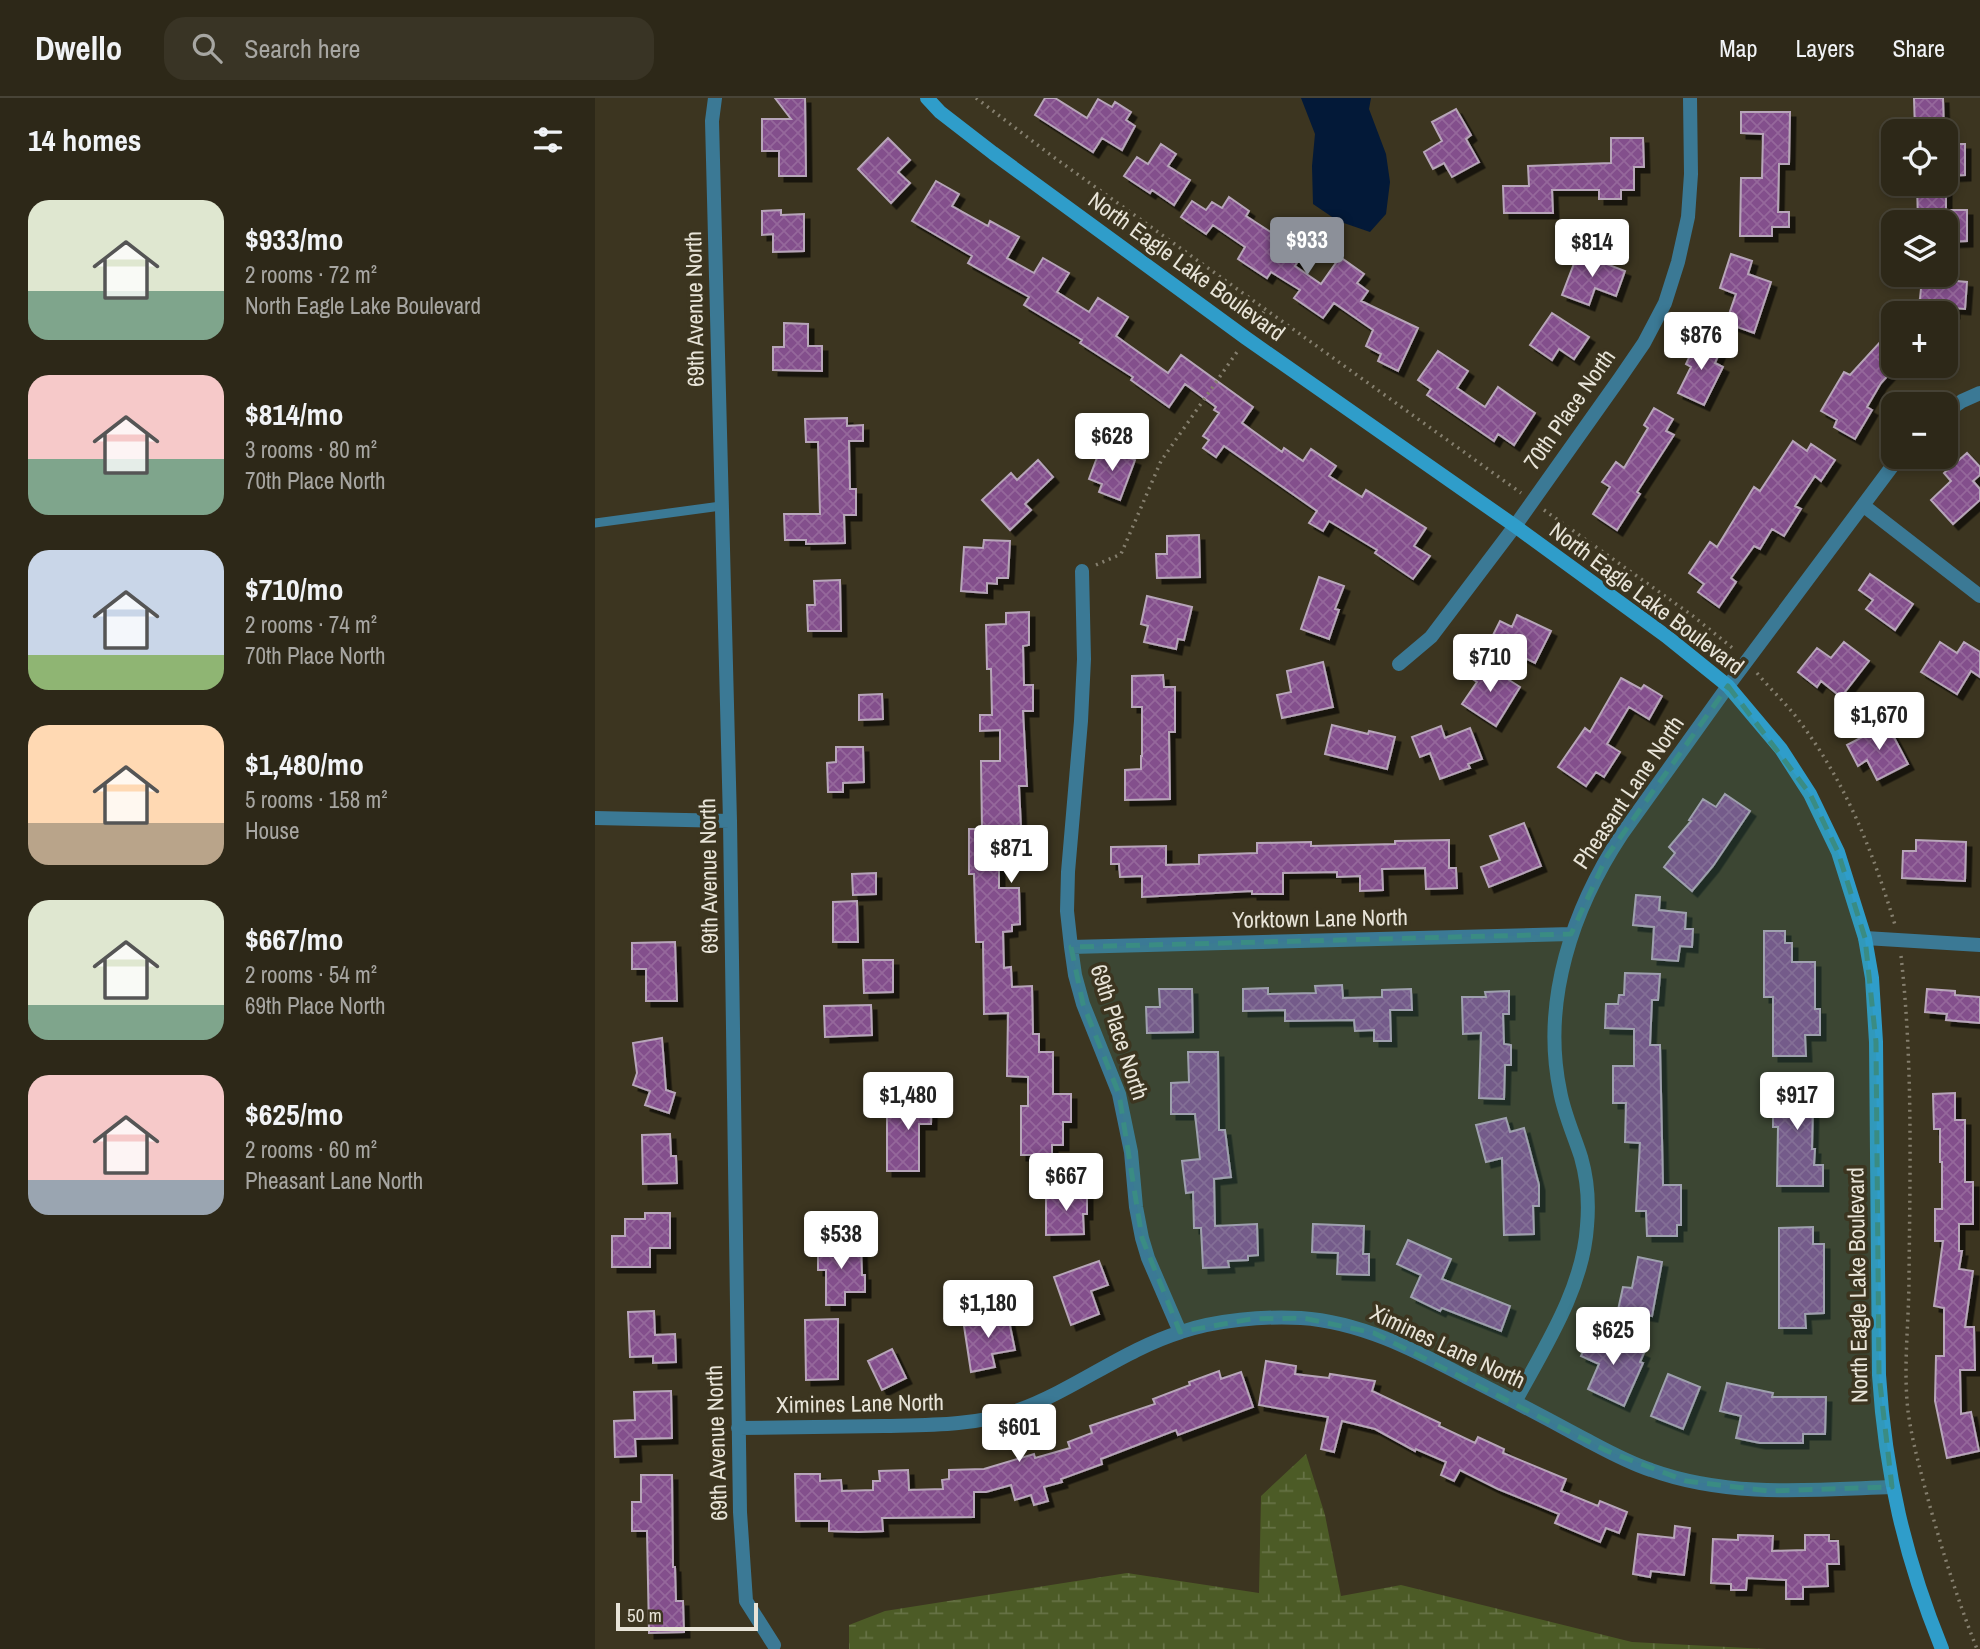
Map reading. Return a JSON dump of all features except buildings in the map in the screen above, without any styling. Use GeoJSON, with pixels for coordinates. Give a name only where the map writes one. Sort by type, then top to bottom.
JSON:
{"type":"FeatureCollection","features":[{"type":"Feature","properties":{"kind":"street","name":"69th Avenue North"},"geometry":{"type":"LineString","coordinates":[[715,98],[712,121],[730,821],[738,1428],[746,1601],[773,1645]]}},
{"type":"Feature","properties":{"kind":"street","name":"North Eagle Lake Boulevard"},"geometry":{"type":"LineString","coordinates":[[927,98],[940,112],[993,153],[1246,338],[1515,526],[1666,636],[1728,686],[1781,749],[1810,794],[1838,852],[1865,938],[1872,978],[1876,1042],[1879,1375],[1882,1426],[1892,1488],[1926,1610],[1942,1649]]}},
{"type":"Feature","properties":{"kind":"street","name":"70th Place North"},"geometry":{"type":"LineString","coordinates":[[1399,664],[1431,637],[1515,526],[1644,343],[1665,303],[1688,217],[1691,98]]}},
{"type":"Feature","properties":{"kind":"street"},"geometry":{"type":"LineString","coordinates":[[1958,404],[1980,393]]}},
{"type":"Feature","properties":{"kind":"street","name":"Pheasant Lane North"},"geometry":{"type":"LineString","coordinates":[[1515,1402],[1563,1310],[1579,1269],[1587,1226],[1587,1191],[1582,1160],[1560,1091],[1555,1041],[1560,984],[1571,934],[1580,910],[1607,856],[1728,686],[1890,469]]}},
{"type":"Feature","properties":{"kind":"street"},"geometry":{"type":"LineString","coordinates":[[1864,506],[1980,596]]}},
{"type":"Feature","properties":{"kind":"street","name":"69th Place North"},"geometry":{"type":"LineString","coordinates":[[1082,571],[1084,659],[1068,872],[1070,947],[1083,1004],[1119,1094],[1131,1152],[1142,1238],[1148,1258],[1181,1332]]}},
{"type":"Feature","properties":{"kind":"street"},"geometry":{"type":"LineString","coordinates":[[595,818],[730,821]]}},
{"type":"Feature","properties":{"kind":"street","name":"Yorktown Lane North"},"geometry":{"type":"LineString","coordinates":[[1070,947],[1571,934]]}},
{"type":"Feature","properties":{"kind":"street"},"geometry":{"type":"LineString","coordinates":[[1865,938],[1980,945]]}},
{"type":"Feature","properties":{"kind":"street","name":"Ximines Lane North"},"geometry":{"type":"LineString","coordinates":[[738,1428],[976,1422],[1015,1412],[1052,1396],[1133,1353],[1181,1332],[1224,1323],[1303,1318],[1352,1326],[1417,1351],[1649,1470],[1686,1481],[1727,1489],[1769,1491],[1892,1488]]}},
{"type":"Feature","properties":{"kind":"lane"},"geometry":{"type":"LineString","coordinates":[[595,523],[721,506]]}},
{"type":"Feature","properties":{"kind":"path"},"geometry":{"type":"LineString","coordinates":[[976,98],[1265,310],[1693,615],[1748,660]]}},
{"type":"Feature","properties":{"kind":"path"},"geometry":{"type":"LineString","coordinates":[[1082,571],[1121,554],[1161,461],[1265,310]]}},
{"type":"Feature","properties":{"kind":"highlighted area"},"geometry":{"type":"Polygon","coordinates":[[[1728,686],[1810,794],[1838,852],[1865,938],[1876,1042],[1879,1375],[1892,1487],[1769,1491],[1686,1481],[1607,1451],[1374,1333],[1303,1318],[1251,1319],[1180,1332],[1142,1238],[1119,1094],[1083,1004],[1071,947],[1571,934],[1607,856],[1728,686]]]}},
{"type":"Feature","properties":{"kind":"green space"},"geometry":{"type":"Polygon","coordinates":[[[1306,1454],[1325,1515],[1341,1596],[1401,1585],[1632,1642],[1767,1649],[849,1649],[849,1625],[885,1611],[1127,1573],[1259,1593],[1261,1496],[1306,1454]]]}},
{"type":"Feature","properties":{"kind":"water"},"geometry":{"type":"Polygon","coordinates":[[[1301,98],[1371,98],[1369,109],[1386,154],[1390,182],[1386,214],[1370,232],[1338,221],[1313,204],[1315,134],[1301,98]]]}}]}
